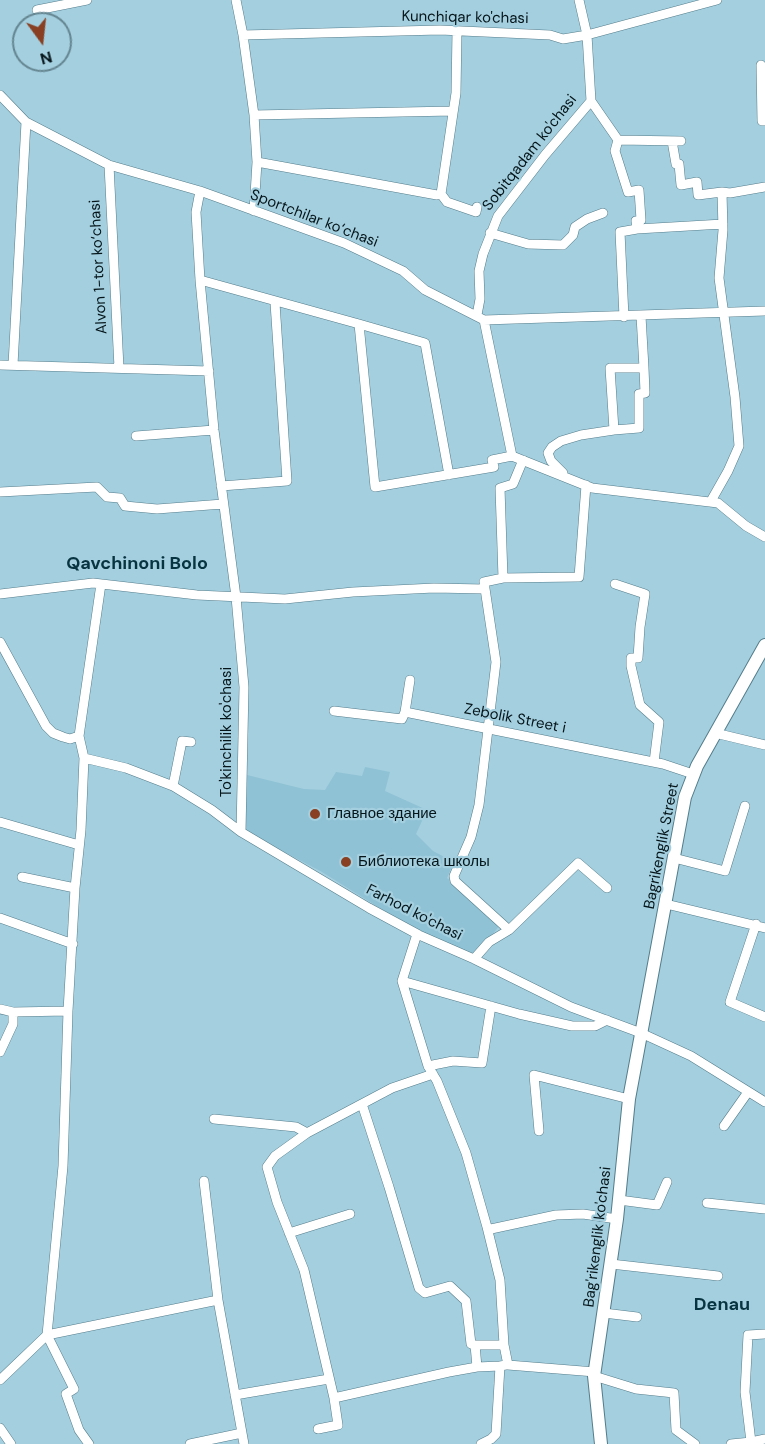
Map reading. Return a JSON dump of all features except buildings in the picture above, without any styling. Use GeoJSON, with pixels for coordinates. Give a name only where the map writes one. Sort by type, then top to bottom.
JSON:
{"type":"FeatureCollection","features":[{"type":"Feature","properties":{"kind":"main road","name":"Bagrikenglik Street"},"geometry":{"type":"LineString","coordinates":[[641,1033],[685,797],[693,774],[765,645]]}},
{"type":"Feature","properties":{"kind":"main road","name":"Bag'rikenglik ko'chasi"},"geometry":{"type":"LineString","coordinates":[[601,1444],[595,1374],[617,1220],[629,1099],[641,1033]]}},
{"type":"Feature","properties":{"kind":"street"},"geometry":{"type":"LineString","coordinates":[[37,10],[87,0]]}},
{"type":"Feature","properties":{"kind":"street"},"geometry":{"type":"LineString","coordinates":[[236,0],[254,115],[257,162],[254,211]]}},
{"type":"Feature","properties":{"kind":"street","name":"Sobitqadam ko'chasi"},"geometry":{"type":"LineString","coordinates":[[512,456],[480,318],[479,271],[490,233],[498,216],[545,155],[591,101],[587,35],[579,0]]}},
{"type":"Feature","properties":{"kind":"street","name":"Kunchiqar ko'chasi"},"geometry":{"type":"LineString","coordinates":[[243,35],[456,31],[550,35],[563,39],[587,35],[717,0]]}},
{"type":"Feature","properties":{"kind":"street"},"geometry":{"type":"LineString","coordinates":[[456,31],[456,93],[441,194],[447,202],[476,212],[477,207]]}},
{"type":"Feature","properties":{"kind":"street"},"geometry":{"type":"LineString","coordinates":[[761,65],[762,121],[765,121]]}},
{"type":"Feature","properties":{"kind":"street","name":"Sportchilar ko‘chasi"},"geometry":{"type":"LineString","coordinates":[[0,95],[27,122],[109,165],[200,191],[344,243],[403,271],[424,290],[480,318],[624,317],[765,311]]}},
{"type":"Feature","properties":{"kind":"street"},"geometry":{"type":"LineString","coordinates":[[591,101],[618,140],[615,151],[628,192],[639,190],[641,220],[636,221],[639,229]]}},
{"type":"Feature","properties":{"kind":"street"},"geometry":{"type":"LineString","coordinates":[[254,115],[453,111]]}},
{"type":"Feature","properties":{"kind":"street"},"geometry":{"type":"LineString","coordinates":[[13,365],[27,122]]}},
{"type":"Feature","properties":{"kind":"street"},"geometry":{"type":"LineString","coordinates":[[618,140],[676,141],[676,164],[679,164],[681,185],[698,182],[698,195],[722,192],[730,194],[765,187]]}},
{"type":"Feature","properties":{"kind":"street"},"geometry":{"type":"LineString","coordinates":[[257,162],[441,194]]}},
{"type":"Feature","properties":{"kind":"street","name":"Alvon 1-tor ko‘chasi"},"geometry":{"type":"LineString","coordinates":[[109,165],[119,368]]}},
{"type":"Feature","properties":{"kind":"street","name":"To'kinchilik ko'chasi"},"geometry":{"type":"LineString","coordinates":[[200,191],[196,212],[200,280],[214,430],[236,597],[244,687],[241,832]]}},
{"type":"Feature","properties":{"kind":"street"},"geometry":{"type":"LineString","coordinates":[[711,501],[739,446],[719,278],[723,224],[722,192]]}},
{"type":"Feature","properties":{"kind":"street"},"geometry":{"type":"LineString","coordinates":[[490,233],[528,244],[563,244],[573,235],[576,227],[587,219],[603,213]]}},
{"type":"Feature","properties":{"kind":"street"},"geometry":{"type":"LineString","coordinates":[[624,317],[620,232],[723,224]]}},
{"type":"Feature","properties":{"kind":"street"},"geometry":{"type":"LineString","coordinates":[[200,280],[275,303],[426,343],[449,475]]}},
{"type":"Feature","properties":{"kind":"street"},"geometry":{"type":"LineString","coordinates":[[221,486],[287,481],[275,303]]}},
{"type":"Feature","properties":{"kind":"street"},"geometry":{"type":"LineString","coordinates":[[565,476],[551,461],[548,453],[561,441],[581,435],[639,428],[639,394],[645,393],[641,316]]}},
{"type":"Feature","properties":{"kind":"street"},"geometry":{"type":"LineString","coordinates":[[358,324],[375,487],[494,467],[492,460],[512,456],[592,488],[718,503],[746,526],[765,537]]}},
{"type":"Feature","properties":{"kind":"street"},"geometry":{"type":"LineString","coordinates":[[0,365],[209,371]]}},
{"type":"Feature","properties":{"kind":"street"},"geometry":{"type":"LineString","coordinates":[[614,430],[610,368],[644,368]]}},
{"type":"Feature","properties":{"kind":"street"},"geometry":{"type":"LineString","coordinates":[[136,436],[214,430]]}},
{"type":"Feature","properties":{"kind":"street"},"geometry":{"type":"LineString","coordinates":[[503,578],[500,488],[513,484],[523,460]]}},
{"type":"Feature","properties":{"kind":"street"},"geometry":{"type":"LineString","coordinates":[[509,930],[455,881],[453,876],[471,837],[479,805],[496,662],[484,582],[503,578],[579,576],[586,485]]}},
{"type":"Feature","properties":{"kind":"street"},"geometry":{"type":"LineString","coordinates":[[0,492],[97,487],[107,497],[120,498],[125,506],[157,509],[224,504]]}},
{"type":"Feature","properties":{"kind":"street"},"geometry":{"type":"LineString","coordinates":[[0,594],[93,583],[197,595],[285,599],[411,589],[484,589]]}},
{"type":"Feature","properties":{"kind":"street"},"geometry":{"type":"LineString","coordinates":[[89,1444],[79,1430],[66,1394],[74,1389],[47,1335],[63,1166],[68,1011],[75,888],[81,830],[84,758],[79,736],[101,584]]}},
{"type":"Feature","properties":{"kind":"street"},"geometry":{"type":"LineString","coordinates":[[615,584],[645,594],[638,658],[631,658],[631,666],[640,705],[659,722],[654,762]]}},
{"type":"Feature","properties":{"kind":"street"},"geometry":{"type":"LineString","coordinates":[[0,642],[46,726],[63,737],[79,736]]}},
{"type":"Feature","properties":{"kind":"street"},"geometry":{"type":"LineString","coordinates":[[405,712],[410,680]]}},
{"type":"Feature","properties":{"kind":"street","name":"Zebolik Street i"},"geometry":{"type":"LineString","coordinates":[[334,711],[402,720],[405,712],[654,762],[693,774]]}},
{"type":"Feature","properties":{"kind":"street"},"geometry":{"type":"LineString","coordinates":[[715,733],[765,745]]}},
{"type":"Feature","properties":{"kind":"street"},"geometry":{"type":"LineString","coordinates":[[173,786],[182,741],[191,742]]}},
{"type":"Feature","properties":{"kind":"street","name":"Farhod ko'chasi"},"geometry":{"type":"LineString","coordinates":[[84,758],[126,768],[173,786],[212,810],[241,832],[417,934],[474,959],[571,1007],[641,1033],[691,1056],[765,1102]]}},
{"type":"Feature","properties":{"kind":"street"},"geometry":{"type":"LineString","coordinates":[[674,858],[725,871],[745,806]]}},
{"type":"Feature","properties":{"kind":"street"},"geometry":{"type":"LineString","coordinates":[[0,822],[79,844]]}},
{"type":"Feature","properties":{"kind":"street"},"geometry":{"type":"LineString","coordinates":[[474,959],[489,942],[509,930],[578,863],[607,888]]}},
{"type":"Feature","properties":{"kind":"street"},"geometry":{"type":"LineString","coordinates":[[22,877],[75,888]]}},
{"type":"Feature","properties":{"kind":"street"},"geometry":{"type":"LineString","coordinates":[[666,904],[760,926],[730,1002],[765,1017]]}},
{"type":"Feature","properties":{"kind":"street"},"geometry":{"type":"LineString","coordinates":[[0,918],[73,944]]}},
{"type":"Feature","properties":{"kind":"street"},"geometry":{"type":"LineString","coordinates":[[417,934],[402,981],[431,1070],[465,1154],[500,1280],[504,1365],[496,1434],[481,1444]]}},
{"type":"Feature","properties":{"kind":"street"},"geometry":{"type":"LineString","coordinates":[[402,981],[572,1026],[595,1026],[607,1020]]}},
{"type":"Feature","properties":{"kind":"street"},"geometry":{"type":"LineString","coordinates":[[318,1429],[338,1425],[334,1398],[304,1270],[272,1189],[268,1163],[307,1133],[392,1088],[453,1061],[482,1063],[491,1006]]}},
{"type":"Feature","properties":{"kind":"street"},"geometry":{"type":"LineString","coordinates":[[0,1009],[13,1012],[68,1011]]}},
{"type":"Feature","properties":{"kind":"street"},"geometry":{"type":"LineString","coordinates":[[0,1053],[13,1024],[13,1012]]}},
{"type":"Feature","properties":{"kind":"street"},"geometry":{"type":"LineString","coordinates":[[539,1131],[534,1075],[629,1099]]}},
{"type":"Feature","properties":{"kind":"street"},"geometry":{"type":"LineString","coordinates":[[724,1126],[748,1092]]}},
{"type":"Feature","properties":{"kind":"street"},"geometry":{"type":"LineString","coordinates":[[362,1104],[419,1288],[425,1293],[450,1286],[464,1298],[471,1344],[504,1345]]}},
{"type":"Feature","properties":{"kind":"street"},"geometry":{"type":"LineString","coordinates":[[214,1119],[297,1126],[307,1133]]}},
{"type":"Feature","properties":{"kind":"street"},"geometry":{"type":"LineString","coordinates":[[204,1182],[218,1300],[244,1444]]}},
{"type":"Feature","properties":{"kind":"street"},"geometry":{"type":"LineString","coordinates":[[619,1200],[657,1206],[667,1182]]}},
{"type":"Feature","properties":{"kind":"street"},"geometry":{"type":"LineString","coordinates":[[707,1203],[765,1209]]}},
{"type":"Feature","properties":{"kind":"street"},"geometry":{"type":"LineString","coordinates":[[289,1233],[350,1214]]}},
{"type":"Feature","properties":{"kind":"street"},"geometry":{"type":"LineString","coordinates":[[487,1227],[491,1229],[556,1215],[583,1214],[617,1220]]}},
{"type":"Feature","properties":{"kind":"street"},"geometry":{"type":"LineString","coordinates":[[611,1264],[718,1276]]}},
{"type":"Feature","properties":{"kind":"street"},"geometry":{"type":"LineString","coordinates":[[0,1380],[47,1335],[218,1300]]}},
{"type":"Feature","properties":{"kind":"street"},"geometry":{"type":"LineString","coordinates":[[604,1313],[637,1317]]}},
{"type":"Feature","properties":{"kind":"street"},"geometry":{"type":"LineString","coordinates":[[751,1442],[745,1392],[748,1335],[765,1334]]}},
{"type":"Feature","properties":{"kind":"street"},"geometry":{"type":"LineString","coordinates":[[475,1345],[477,1367]]}},
{"type":"Feature","properties":{"kind":"street"},"geometry":{"type":"LineString","coordinates":[[334,1398],[477,1367],[504,1365],[595,1374],[636,1389],[674,1393],[676,1430],[695,1444]]}},
{"type":"Feature","properties":{"kind":"street"},"geometry":{"type":"LineString","coordinates":[[235,1395],[329,1379]]}},
{"type":"Feature","properties":{"kind":"street"},"geometry":{"type":"LineString","coordinates":[[0,1428],[11,1444]]}},
{"type":"Feature","properties":{"kind":"street"},"geometry":{"type":"LineString","coordinates":[[190,1444],[242,1433]]}},
{"type":"Feature","properties":{"kind":"street"},"geometry":{"type":"LineString","coordinates":[[731,1444],[765,1439]]}},
{"type":"Feature","properties":{"kind":"shaded area"},"geometry":{"type":"Polygon","coordinates":[[[365,767],[390,772],[385,791],[427,810],[416,834],[433,851],[454,862],[447,878],[500,925],[475,956],[386,912],[322,872],[243,830],[247,775],[304,789],[325,790],[336,772],[362,776],[365,767]]]}},
{"type":"Feature","properties":{"kind":"place","name":"Главное здание"},"geometry":{"type":"Point","coordinates":[315,814]}},
{"type":"Feature","properties":{"kind":"place","name":"Библиотека школы"},"geometry":{"type":"Point","coordinates":[346,862]}},
{"type":"Feature","properties":{"kind":"district","name":"Qavchinoni Bolo"},"geometry":{"type":"Point","coordinates":[137,564]}},
{"type":"Feature","properties":{"kind":"district","name":"Denau"},"geometry":{"type":"Point","coordinates":[722,1305]}}]}
